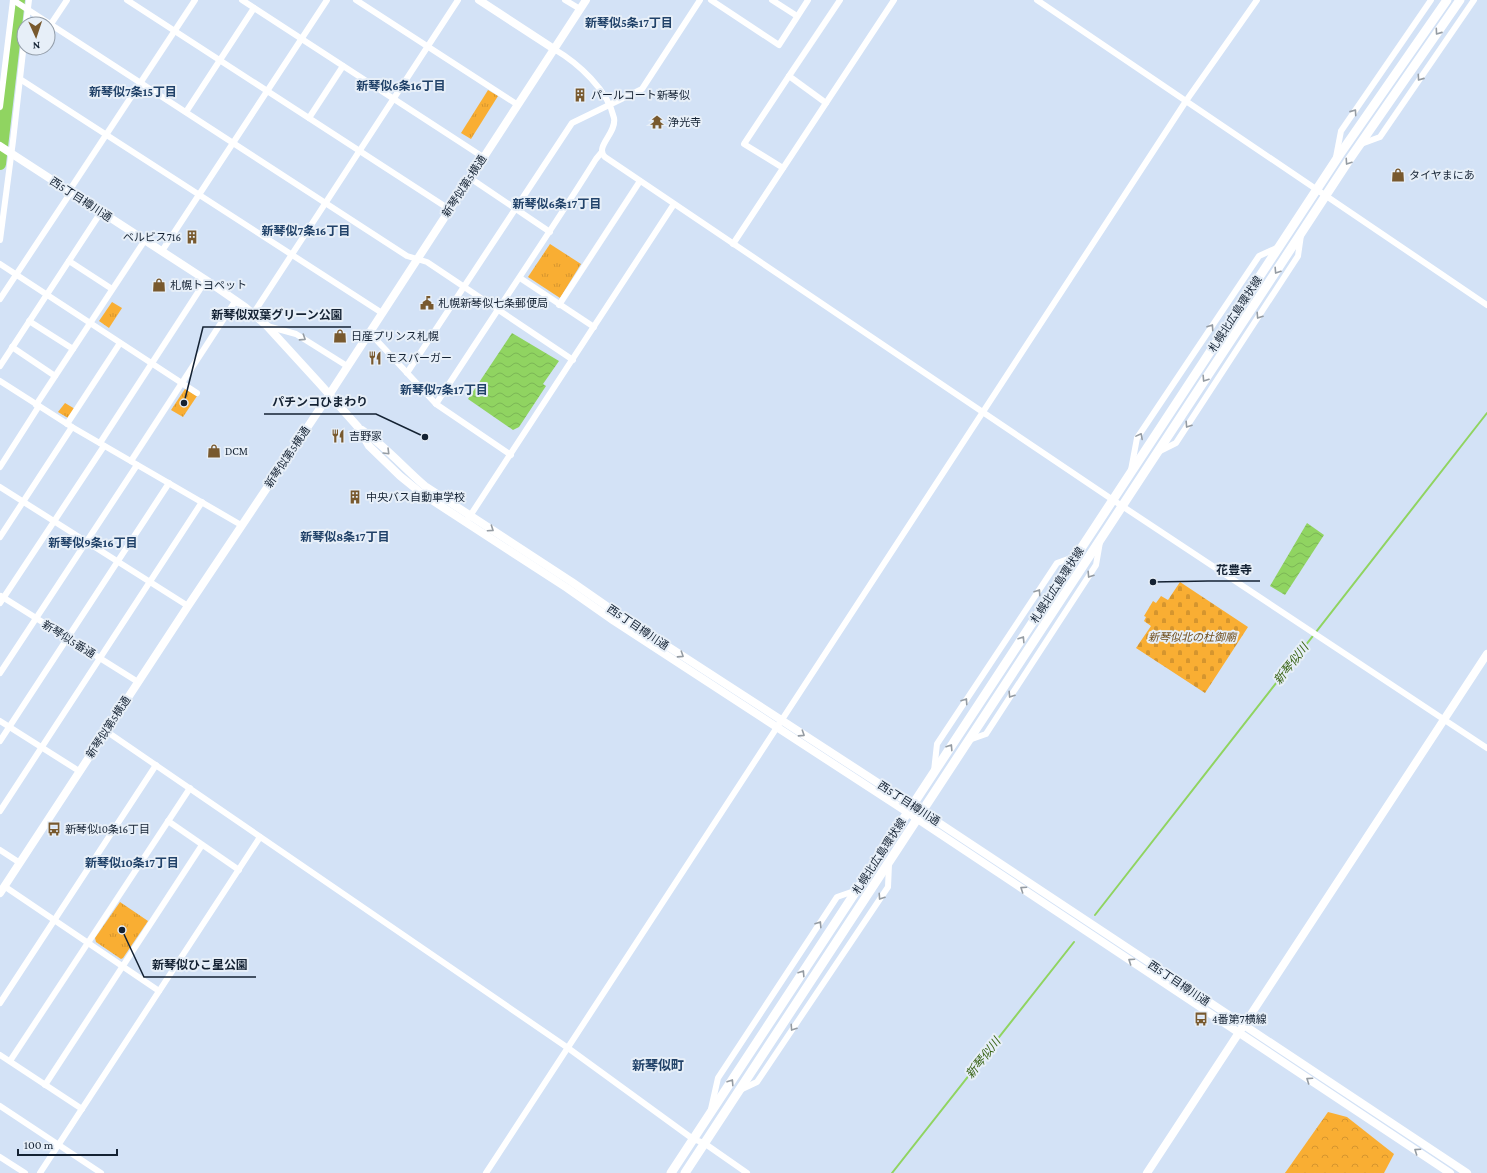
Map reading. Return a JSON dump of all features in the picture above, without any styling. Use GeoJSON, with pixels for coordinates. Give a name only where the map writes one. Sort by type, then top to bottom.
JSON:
{"type":"FeatureCollection","features":[{"type":"Feature","properties":{"kind":"main road"},"geometry":{"type":"LineString","coordinates":[[479,0],[554,49]]}},
{"type":"Feature","properties":{"kind":"main road","name":"新琴似第5横通"},"geometry":{"type":"LineString","coordinates":[[2,890],[241,525],[329,395],[586,0]]}},
{"type":"Feature","properties":{"kind":"main road","name":"札幌北広島環状線"},"geometry":{"type":"LineString","coordinates":[[671,1173],[1335,160],[1447,0]]}},
{"type":"Feature","properties":{"kind":"main road","name":"札幌北広島環状線"},"geometry":{"type":"LineString","coordinates":[[685,1173],[1326,195],[1460,0]]}},
{"type":"Feature","properties":{"kind":"main road","name":"西5丁目樽川通"},"geometry":{"type":"LineString","coordinates":[[6,150],[236,300],[267,326],[358,427],[376,440],[406,470],[425,486],[468,519],[572,582],[779,724],[919,815],[1239,1033],[1450,1173]]}},
{"type":"Feature","properties":{"kind":"main road"},"geometry":{"type":"LineString","coordinates":[[1147,1173],[1487,654]]}},
{"type":"Feature","properties":{"kind":"main road","name":"西5丁目樽川通"},"geometry":{"type":"LineString","coordinates":[[919,815],[1244,1026],[1466,1173]]}},
{"type":"Feature","properties":{"kind":"street"},"geometry":{"type":"LineString","coordinates":[[0,107],[2,68],[14,0],[38,16]]}},
{"type":"Feature","properties":{"kind":"street"},"geometry":{"type":"LineString","coordinates":[[26,16],[26,8],[29,0]]}},
{"type":"Feature","properties":{"kind":"street"},"geometry":{"type":"LineString","coordinates":[[56,16],[67,0]]}},
{"type":"Feature","properties":{"kind":"street"},"geometry":{"type":"LineString","coordinates":[[127,0],[449,209]]}},
{"type":"Feature","properties":{"kind":"street"},"geometry":{"type":"LineString","coordinates":[[0,298],[195,0]]}},
{"type":"Feature","properties":{"kind":"street"},"geometry":{"type":"LineString","coordinates":[[242,0],[484,157]]}},
{"type":"Feature","properties":{"kind":"street"},"geometry":{"type":"LineString","coordinates":[[162,251],[327,0]]}},
{"type":"Feature","properties":{"kind":"street"},"geometry":{"type":"LineString","coordinates":[[356,0],[518,105]]}},
{"type":"Feature","properties":{"kind":"street"},"geometry":{"type":"LineString","coordinates":[[253,314],[458,0]]}},
{"type":"Feature","properties":{"kind":"street"},"geometry":{"type":"LineString","coordinates":[[565,0],[580,9]]}},
{"type":"Feature","properties":{"kind":"street"},"geometry":{"type":"LineString","coordinates":[[407,373],[572,123],[642,89],[700,0]]}},
{"type":"Feature","properties":{"kind":"street"},"geometry":{"type":"LineString","coordinates":[[711,0],[779,44],[808,0]]}},
{"type":"Feature","properties":{"kind":"street"},"geometry":{"type":"LineString","coordinates":[[772,0],[797,16]]}},
{"type":"Feature","properties":{"kind":"street"},"geometry":{"type":"LineString","coordinates":[[783,168],[744,144],[840,0]]}},
{"type":"Feature","properties":{"kind":"street"},"geometry":{"type":"LineString","coordinates":[[733,244],[894,0]]}},
{"type":"Feature","properties":{"kind":"street"},"geometry":{"type":"LineString","coordinates":[[1037,0],[1487,304]]}},
{"type":"Feature","properties":{"kind":"street"},"geometry":{"type":"LineString","coordinates":[[486,1173],[1186,101],[1257,0]]}},
{"type":"Feature","properties":{"kind":"street"},"geometry":{"type":"LineString","coordinates":[[1335,160],[1341,131],[1431,0]]}},
{"type":"Feature","properties":{"kind":"street"},"geometry":{"type":"LineString","coordinates":[[1361,144],[1380,137],[1474,0]]}},
{"type":"Feature","properties":{"kind":"street"},"geometry":{"type":"LineString","coordinates":[[186,112],[254,8]]}},
{"type":"Feature","properties":{"kind":"street"},"geometry":{"type":"LineString","coordinates":[[56,27],[407,256],[427,262],[573,360]]}},
{"type":"Feature","properties":{"kind":"street"},"geometry":{"type":"LineString","coordinates":[[436,404],[497,309],[520,278],[550,232],[596,158],[601,153],[602,147],[614,126],[614,119],[609,105],[594,82],[574,62],[554,49]]}},
{"type":"Feature","properties":{"kind":"street"},"geometry":{"type":"LineString","coordinates":[[0,240],[6,150],[20,78],[23,56]]}},
{"type":"Feature","properties":{"kind":"street"},"geometry":{"type":"LineString","coordinates":[[309,118],[343,66]]}},
{"type":"Feature","properties":{"kind":"street"},"geometry":{"type":"LineString","coordinates":[[789,76],[826,103]]}},
{"type":"Feature","properties":{"kind":"street"},"geometry":{"type":"LineString","coordinates":[[20,78],[382,313]]}},
{"type":"Feature","properties":{"kind":"street"},"geometry":{"type":"LineString","coordinates":[[601,153],[640,181],[1113,500],[1487,748]]}},
{"type":"Feature","properties":{"kind":"street"},"geometry":{"type":"LineString","coordinates":[[470,178],[515,210],[550,232]]}},
{"type":"Feature","properties":{"kind":"street"},"geometry":{"type":"LineString","coordinates":[[559,305],[640,181]]}},
{"type":"Feature","properties":{"kind":"street"},"geometry":{"type":"LineString","coordinates":[[468,519],[674,204]]}},
{"type":"Feature","properties":{"kind":"street"},"geometry":{"type":"LineString","coordinates":[[0,366],[102,212]]}},
{"type":"Feature","properties":{"kind":"street"},"geometry":{"type":"LineString","coordinates":[[0,467],[55,376],[145,240]]}},
{"type":"Feature","properties":{"kind":"street"},"geometry":{"type":"LineString","coordinates":[[1130,473],[1137,438],[1259,256],[1278,247]]}},
{"type":"Feature","properties":{"kind":"street"},"geometry":{"type":"LineString","coordinates":[[69,261],[112,289]]}},
{"type":"Feature","properties":{"kind":"street"},"geometry":{"type":"LineString","coordinates":[[0,264],[181,384],[197,393]]}},
{"type":"Feature","properties":{"kind":"street"},"geometry":{"type":"LineString","coordinates":[[520,278],[594,327]]}},
{"type":"Feature","properties":{"kind":"street"},"geometry":{"type":"LineString","coordinates":[[1,599],[55,521],[206,280]]}},
{"type":"Feature","properties":{"kind":"street"},"geometry":{"type":"LineString","coordinates":[[0,673],[85,542],[181,384],[236,300]]}},
{"type":"Feature","properties":{"kind":"street"},"geometry":{"type":"LineString","coordinates":[[29,321],[73,349]]}},
{"type":"Feature","properties":{"kind":"street"},"geometry":{"type":"LineString","coordinates":[[267,326],[296,334],[347,366]]}},
{"type":"Feature","properties":{"kind":"street"},"geometry":{"type":"LineString","coordinates":[[369,332],[436,404],[511,455]]}},
{"type":"Feature","properties":{"kind":"street"},"geometry":{"type":"LineString","coordinates":[[0,537],[23,503],[120,343]]}},
{"type":"Feature","properties":{"kind":"street"},"geometry":{"type":"LineString","coordinates":[[12,347],[55,376]]}},
{"type":"Feature","properties":{"kind":"street"},"geometry":{"type":"LineString","coordinates":[[0,381],[69,425],[241,525]]}},
{"type":"Feature","properties":{"kind":"street"},"geometry":{"type":"LineString","coordinates":[[0,741],[169,483]]}},
{"type":"Feature","properties":{"kind":"street"},"geometry":{"type":"LineString","coordinates":[[0,487],[23,503],[55,521],[85,542],[188,606]]}},
{"type":"Feature","properties":{"kind":"street"},"geometry":{"type":"LineString","coordinates":[[0,811],[202,502]]}},
{"type":"Feature","properties":{"kind":"street"},"geometry":{"type":"LineString","coordinates":[[934,773],[937,744],[1057,563],[1076,556]]}},
{"type":"Feature","properties":{"kind":"street","name":"新琴似5番通"},"geometry":{"type":"LineString","coordinates":[[1,599],[36,618],[138,682]]}},
{"type":"Feature","properties":{"kind":"street"},"geometry":{"type":"LineString","coordinates":[[0,721],[79,771]]}},
{"type":"Feature","properties":{"kind":"street"},"geometry":{"type":"LineString","coordinates":[[106,730],[568,1048],[693,1139],[704,1143],[747,1173]]}},
{"type":"Feature","properties":{"kind":"street"},"geometry":{"type":"LineString","coordinates":[[0,1003],[156,765]]}},
{"type":"Feature","properties":{"kind":"street"},"geometry":{"type":"LineString","coordinates":[[10,1061],[190,788]]}},
{"type":"Feature","properties":{"kind":"street"},"geometry":{"type":"LineString","coordinates":[[168,821],[239,870]]}},
{"type":"Feature","properties":{"kind":"street"},"geometry":{"type":"LineString","coordinates":[[40,1173],[260,837]]}},
{"type":"Feature","properties":{"kind":"street"},"geometry":{"type":"LineString","coordinates":[[45,1085],[202,845]]}},
{"type":"Feature","properties":{"kind":"street"},"geometry":{"type":"LineString","coordinates":[[0,850],[20,862]]}},
{"type":"Feature","properties":{"kind":"street"},"geometry":{"type":"LineString","coordinates":[[738,1091],[757,1082],[888,887],[890,860]]}},
{"type":"Feature","properties":{"kind":"street"},"geometry":{"type":"LineString","coordinates":[[2,890],[54,920],[159,991]]}},
{"type":"Feature","properties":{"kind":"street"},"geometry":{"type":"LineString","coordinates":[[710,1114],[718,1078],[837,897],[857,890]]}},
{"type":"Feature","properties":{"kind":"street"},"geometry":{"type":"LineString","coordinates":[[0,1055],[82,1109]]}},
{"type":"Feature","properties":{"kind":"street"},"geometry":{"type":"LineString","coordinates":[[0,1106],[100,1173]]}},
{"type":"Feature","properties":{"kind":"street"},"geometry":{"type":"LineString","coordinates":[[1,1158],[25,1173]]}},
{"type":"Feature","properties":{"kind":"green space"},"geometry":{"type":"Polygon","coordinates":[[[488,90],[498,96],[471,139],[461,133],[488,90]]]}},
{"type":"Feature","properties":{"kind":"green space"},"geometry":{"type":"Polygon","coordinates":[[[550,244],[581,264],[560,298],[528,277],[550,244]]]}},
{"type":"Feature","properties":{"kind":"green space"},"geometry":{"type":"Polygon","coordinates":[[[112,302],[122,308],[109,328],[99,321],[112,302]]]}},
{"type":"Feature","properties":{"kind":"green space"},"geometry":{"type":"Polygon","coordinates":[[[185,389],[197,396],[183,417],[171,410],[185,389]]]}},
{"type":"Feature","properties":{"kind":"green space"},"geometry":{"type":"Polygon","coordinates":[[[65,403],[75,409],[68,418],[58,412],[65,403]]]}},
{"type":"Feature","properties":{"kind":"green space","name":"新琴似北の杜御廟"},"geometry":{"type":"Polygon","coordinates":[[[1180,582],[1248,627],[1205,693],[1136,648],[1151,626],[1144,621],[1146,617],[1144,616],[1153,601],[1156,603],[1161,596],[1168,600],[1180,582]]]}},
{"type":"Feature","properties":{"kind":"green space"},"geometry":{"type":"Polygon","coordinates":[[[120,902],[148,921],[121,959],[96,942],[95,938],[120,902]]]}},
{"type":"Feature","properties":{"kind":"green space"},"geometry":{"type":"Polygon","coordinates":[[[1328,1112],[1347,1117],[1394,1154],[1384,1173],[1285,1173],[1328,1112]]]}},
{"type":"Feature","properties":{"kind":"water"},"geometry":{"type":"Polygon","coordinates":[[[512,333],[559,361],[543,384],[546,386],[519,427],[513,430],[468,399],[512,333]]]}},
{"type":"Feature","properties":{"kind":"water"},"geometry":{"type":"Polygon","coordinates":[[[1307,523],[1324,535],[1285,595],[1270,586],[1307,523]]]}},
{"type":"Feature","properties":{"kind":"waterway"},"geometry":{"type":"LineString","coordinates":[[0,164],[19,0]]}},
{"type":"Feature","properties":{"kind":"waterway","name":"新琴似川"},"geometry":{"type":"LineString","coordinates":[[1095,915],[1487,413]]}},
{"type":"Feature","properties":{"kind":"waterway","name":"新琴似川"},"geometry":{"type":"LineString","coordinates":[[892,1173],[1074,942]]}},
{"type":"Feature","properties":{"kind":"place","name":"パールコート新琴似"},"geometry":{"type":"Point","coordinates":[580,95]}},
{"type":"Feature","properties":{"kind":"place","name":"浄光寺"},"geometry":{"type":"Point","coordinates":[657,122]}},
{"type":"Feature","properties":{"kind":"place","name":"タイヤまにあ"},"geometry":{"type":"Point","coordinates":[1398,175]}},
{"type":"Feature","properties":{"kind":"place","name":"ベルビス716"},"geometry":{"type":"Point","coordinates":[192,237]}},
{"type":"Feature","properties":{"kind":"place","name":"札幌トヨペット"},"geometry":{"type":"Point","coordinates":[159,285]}},
{"type":"Feature","properties":{"kind":"place","name":"札幌新琴似七条郵便局"},"geometry":{"type":"Point","coordinates":[427,303]}},
{"type":"Feature","properties":{"kind":"place","name":"日産プリンス札幌"},"geometry":{"type":"Point","coordinates":[340,336]}},
{"type":"Feature","properties":{"kind":"place","name":"モスバーガー"},"geometry":{"type":"Point","coordinates":[375,358]}},
{"type":"Feature","properties":{"kind":"place","name":"新琴似双葉グリーン公園"},"geometry":{"type":"Point","coordinates":[184,403]}},
{"type":"Feature","properties":{"kind":"place","name":"吉野家"},"geometry":{"type":"Point","coordinates":[338,436]}},
{"type":"Feature","properties":{"kind":"place","name":"パチンコひまわり"},"geometry":{"type":"Point","coordinates":[425,437]}},
{"type":"Feature","properties":{"kind":"place","name":"DCM"},"geometry":{"type":"Point","coordinates":[214,451]}},
{"type":"Feature","properties":{"kind":"place","name":"中央バス自動車学校"},"geometry":{"type":"Point","coordinates":[355,497]}},
{"type":"Feature","properties":{"kind":"place","name":"花豊寺"},"geometry":{"type":"Point","coordinates":[1153,582]}},
{"type":"Feature","properties":{"kind":"place","name":"新琴似10条16丁目"},"geometry":{"type":"Point","coordinates":[54,829]}},
{"type":"Feature","properties":{"kind":"place","name":"新琴似ひこ星公園"},"geometry":{"type":"Point","coordinates":[122,930]}},
{"type":"Feature","properties":{"kind":"place","name":"4番第7横線"},"geometry":{"type":"Point","coordinates":[1201,1019]}},
{"type":"Feature","properties":{"kind":"district","name":"新琴似5条17丁目"},"geometry":{"type":"Point","coordinates":[629,23]}},
{"type":"Feature","properties":{"kind":"district","name":"新琴似6条16丁目"},"geometry":{"type":"Point","coordinates":[401,86]}},
{"type":"Feature","properties":{"kind":"district","name":"新琴似7条15丁目"},"geometry":{"type":"Point","coordinates":[133,92]}},
{"type":"Feature","properties":{"kind":"district","name":"新琴似6条17丁目"},"geometry":{"type":"Point","coordinates":[557,204]}},
{"type":"Feature","properties":{"kind":"district","name":"新琴似7条16丁目"},"geometry":{"type":"Point","coordinates":[306,231]}},
{"type":"Feature","properties":{"kind":"district","name":"新琴似7条17丁目"},"geometry":{"type":"Point","coordinates":[444,390]}},
{"type":"Feature","properties":{"kind":"district","name":"新琴似8条17丁目"},"geometry":{"type":"Point","coordinates":[345,537]}},
{"type":"Feature","properties":{"kind":"district","name":"新琴似9条16丁目"},"geometry":{"type":"Point","coordinates":[93,543]}},
{"type":"Feature","properties":{"kind":"district","name":"新琴似10条17丁目"},"geometry":{"type":"Point","coordinates":[132,863]}},
{"type":"Feature","properties":{"kind":"district","name":"新琴似町"},"geometry":{"type":"Point","coordinates":[658,1065]}}]}
